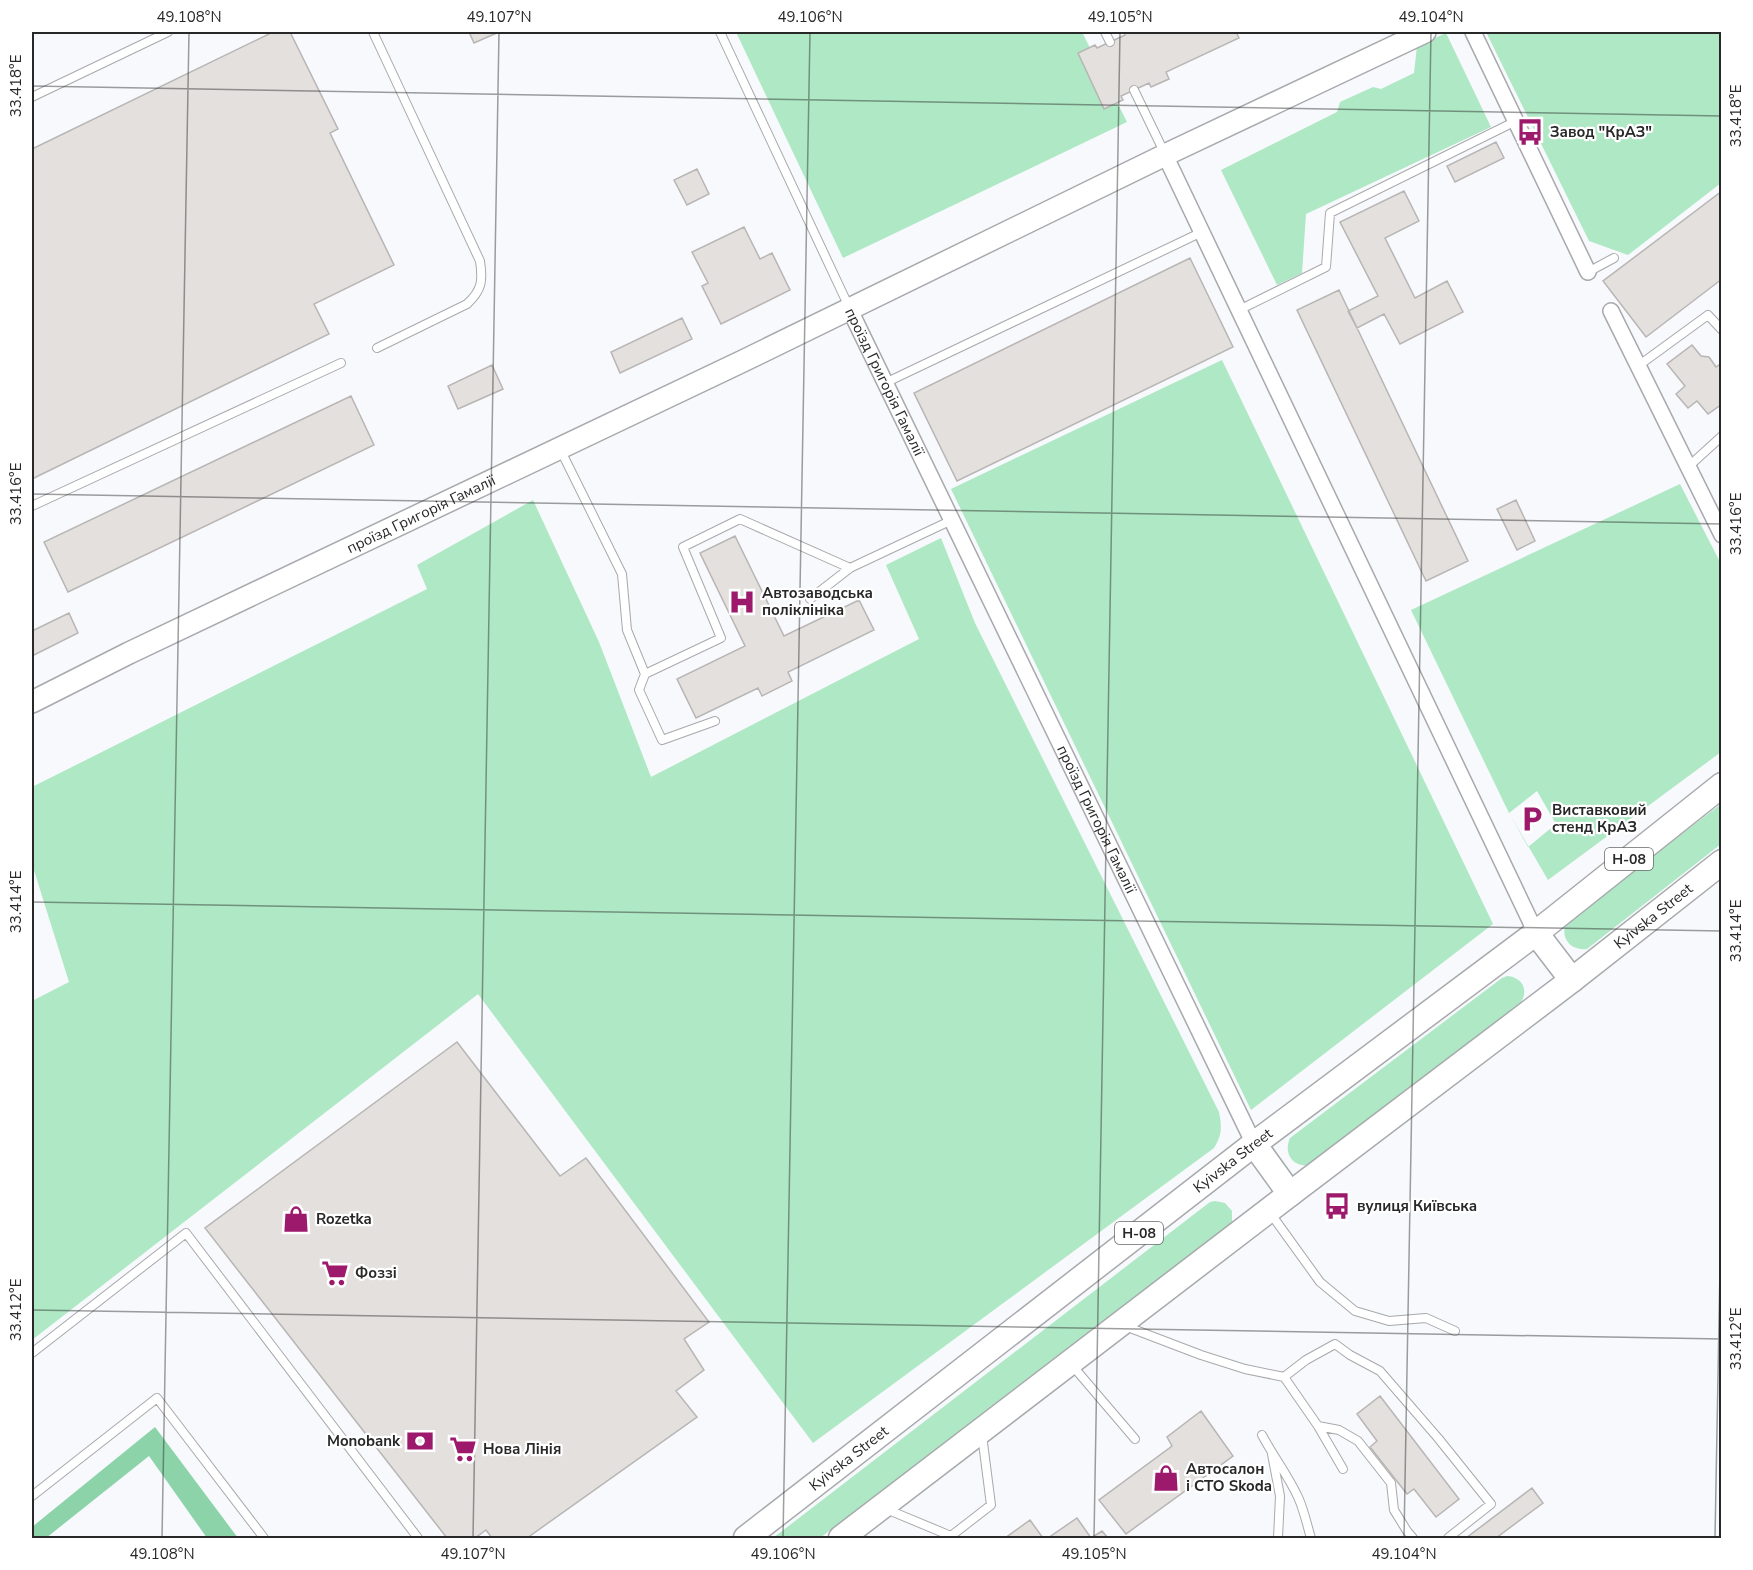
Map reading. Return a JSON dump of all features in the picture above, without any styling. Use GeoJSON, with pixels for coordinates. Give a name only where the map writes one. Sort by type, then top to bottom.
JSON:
{"type":"FeatureCollection","features":[{"type":"Feature","properties":{"kind":"main road","name":"Kyivska Street"},"geometry":{"type":"LineString","coordinates":[[746,1539],[1254,1144],[1536,933],[1722,785]]}},
{"type":"Feature","properties":{"kind":"main road","name":"Kyivska Street"},"geometry":{"type":"LineString","coordinates":[[841,1539],[1572,980],[1722,862]]}},
{"type":"Feature","properties":{"kind":"main road"},"geometry":{"type":"LineString","coordinates":[[1536,933],[1572,980]]}},
{"type":"Feature","properties":{"kind":"main road"},"geometry":{"type":"LineString","coordinates":[[1254,1144],[1290,1194]]}},
{"type":"Feature","properties":{"kind":"street"},"geometry":{"type":"LineString","coordinates":[[849,308],[1425,32]]}},
{"type":"Feature","properties":{"kind":"street"},"geometry":{"type":"LineString","coordinates":[[1473,32],[1588,272]]}},
{"type":"Feature","properties":{"kind":"street"},"geometry":{"type":"LineString","coordinates":[[1166,155],[1536,933]]}},
{"type":"Feature","properties":{"kind":"street","name":"проїзд Григорія Гамалії"},"geometry":{"type":"LineString","coordinates":[[32,702],[849,308],[1254,1144]]}},
{"type":"Feature","properties":{"kind":"street"},"geometry":{"type":"LineString","coordinates":[[1611,311],[1722,535]]}},
{"type":"Feature","properties":{"kind":"lane"},"geometry":{"type":"LineString","coordinates":[[32,97],[168,32]]}},
{"type":"Feature","properties":{"kind":"lane"},"geometry":{"type":"LineString","coordinates":[[373,32],[480,261],[482,277],[478,294],[467,304],[377,348]]}},
{"type":"Feature","properties":{"kind":"lane"},"geometry":{"type":"LineString","coordinates":[[720,32],[849,308]]}},
{"type":"Feature","properties":{"kind":"lane"},"geometry":{"type":"LineString","coordinates":[[1105,32],[1110,42]]}},
{"type":"Feature","properties":{"kind":"lane"},"geometry":{"type":"LineString","coordinates":[[1134,90],[1166,155]]}},
{"type":"Feature","properties":{"kind":"lane"},"geometry":{"type":"LineString","coordinates":[[1239,310],[1326,267],[1330,213],[1516,121]]}},
{"type":"Feature","properties":{"kind":"lane"},"geometry":{"type":"LineString","coordinates":[[885,382],[1202,232]]}},
{"type":"Feature","properties":{"kind":"lane"},"geometry":{"type":"LineString","coordinates":[[1588,272],[1614,258]]}},
{"type":"Feature","properties":{"kind":"lane"},"geometry":{"type":"LineString","coordinates":[[1638,366],[1708,315],[1722,330]]}},
{"type":"Feature","properties":{"kind":"lane"},"geometry":{"type":"LineString","coordinates":[[32,506],[341,363]]}},
{"type":"Feature","properties":{"kind":"lane"},"geometry":{"type":"LineString","coordinates":[[1688,467],[1722,436]]}},
{"type":"Feature","properties":{"kind":"lane"},"geometry":{"type":"LineString","coordinates":[[560,448],[622,574],[627,630],[645,674],[639,690],[662,740],[715,721]]}},
{"type":"Feature","properties":{"kind":"lane"},"geometry":{"type":"LineString","coordinates":[[645,674],[721,638],[683,547],[740,519],[850,568]]}},
{"type":"Feature","properties":{"kind":"lane"},"geometry":{"type":"LineString","coordinates":[[810,599],[850,568],[952,520]]}},
{"type":"Feature","properties":{"kind":"lane"},"geometry":{"type":"LineString","coordinates":[[1269,1210],[1320,1282],[1355,1311],[1389,1321],[1426,1318],[1455,1331]]}},
{"type":"Feature","properties":{"kind":"lane"},"geometry":{"type":"LineString","coordinates":[[32,1353],[186,1233],[418,1539]]}},
{"type":"Feature","properties":{"kind":"lane"},"geometry":{"type":"LineString","coordinates":[[1121,1324],[1201,1355],[1245,1369],[1284,1377],[1318,1426],[1343,1469]]}},
{"type":"Feature","properties":{"kind":"lane"},"geometry":{"type":"LineString","coordinates":[[1284,1377],[1306,1360],[1335,1344],[1380,1371],[1491,1504],[1448,1539]]}},
{"type":"Feature","properties":{"kind":"lane"},"geometry":{"type":"LineString","coordinates":[[1071,1363],[1135,1439]]}},
{"type":"Feature","properties":{"kind":"lane"},"geometry":{"type":"LineString","coordinates":[[32,1496],[157,1398],[264,1539]]}},
{"type":"Feature","properties":{"kind":"lane"},"geometry":{"type":"LineString","coordinates":[[1318,1426],[1339,1430],[1358,1441],[1391,1483],[1394,1510],[1413,1539]]}},
{"type":"Feature","properties":{"kind":"lane"},"geometry":{"type":"LineString","coordinates":[[882,1507],[951,1536],[967,1524],[991,1505],[981,1432]]}},
{"type":"Feature","properties":{"kind":"lane"},"geometry":{"type":"LineString","coordinates":[[1262,1435],[1299,1499],[1311,1539]]}},
{"type":"Feature","properties":{"kind":"lane"},"geometry":{"type":"LineString","coordinates":[[1271,1453],[1280,1497],[1278,1539]]}},
{"type":"Feature","properties":{"kind":"green space"},"geometry":{"type":"Polygon","coordinates":[[[736,32],[1082,32],[1127,122],[843,258],[736,32]]]}},
{"type":"Feature","properties":{"kind":"green space"},"geometry":{"type":"Polygon","coordinates":[[[1486,32],[1721,32],[1721,183],[1628,255],[1589,241],[1486,32]]]}},
{"type":"Feature","properties":{"kind":"green space"},"geometry":{"type":"Polygon","coordinates":[[[1446,33],[1491,127],[1306,214],[1302,273],[1277,285],[1221,170],[1337,112],[1340,102],[1373,87],[1381,89],[1414,73],[1417,46],[1446,33]]]}},
{"type":"Feature","properties":{"kind":"green space"},"geometry":{"type":"Polygon","coordinates":[[[1222,360],[1493,924],[1251,1110],[951,489],[1222,360]]]}},
{"type":"Feature","properties":{"kind":"green space"},"geometry":{"type":"Polygon","coordinates":[[[1680,484],[1721,564],[1721,752],[1548,880],[1529,847],[1556,824],[1537,791],[1509,813],[1411,610],[1680,484]]]}},
{"type":"Feature","properties":{"kind":"green space"},"geometry":{"type":"Polygon","coordinates":[[[533,500],[599,642],[651,777],[919,639],[886,565],[941,538],[975,623],[1219,1112],[1221,1131],[1214,1148],[813,1443],[478,994],[32,1340],[32,1001],[69,982],[32,864],[32,787],[427,589],[417,565],[533,500]]]}},
{"type":"Feature","properties":{"kind":"green space"},"geometry":{"type":"Polygon","coordinates":[[[1721,804],[1721,844],[1587,949],[1571,946],[1564,933],[1566,922],[1721,804]]]}},
{"type":"Feature","properties":{"kind":"green space"},"geometry":{"type":"Polygon","coordinates":[[[1507,976],[1517,979],[1523,985],[1524,993],[1521,1002],[1310,1165],[1299,1164],[1291,1159],[1288,1149],[1290,1138],[1507,976]]]}},
{"type":"Feature","properties":{"kind":"green space"},"geometry":{"type":"Polygon","coordinates":[[[1210,1202],[1225,1203],[1232,1211],[1232,1222],[1229,1227],[820,1538],[773,1538],[1210,1202]]]}},
{"type":"Feature","properties":{"kind":"green space"},"geometry":{"type":"Polygon","coordinates":[[[155,1427],[238,1538],[207,1538],[149,1456],[46,1538],[32,1538],[32,1527],[155,1427]]]}},
{"type":"Feature","properties":{"kind":"building"},"geometry":{"type":"Polygon","coordinates":[[[273,32],[290,32],[338,129],[330,133],[394,265],[314,304],[329,334],[32,479],[32,149],[273,32]]]}},
{"type":"Feature","properties":{"kind":"building"},"geometry":{"type":"Polygon","coordinates":[[[469,32],[499,32],[474,43],[469,32]]]}},
{"type":"Feature","properties":{"kind":"building"},"geometry":{"type":"Polygon","coordinates":[[[1124,32],[1236,32],[1239,38],[1166,72],[1169,79],[1151,87],[1149,83],[1121,96],[1123,100],[1104,109],[1078,53],[1095,45],[1097,48],[1125,35],[1124,32]]]}},
{"type":"Feature","properties":{"kind":"building"},"geometry":{"type":"Polygon","coordinates":[[[1496,142],[1504,158],[1455,182],[1447,166],[1496,142]]]}},
{"type":"Feature","properties":{"kind":"building"},"geometry":{"type":"Polygon","coordinates":[[[697,169],[709,194],[687,205],[674,180],[697,169]]]}},
{"type":"Feature","properties":{"kind":"building"},"geometry":{"type":"Polygon","coordinates":[[[1404,191],[1419,221],[1385,238],[1415,298],[1447,281],[1463,312],[1400,344],[1384,314],[1357,328],[1348,311],[1378,296],[1340,222],[1404,191]]]}},
{"type":"Feature","properties":{"kind":"building"},"geometry":{"type":"Polygon","coordinates":[[[1722,191],[1722,279],[1646,337],[1603,281],[1722,191]]]}},
{"type":"Feature","properties":{"kind":"building"},"geometry":{"type":"Polygon","coordinates":[[[744,227],[760,259],[772,253],[790,290],[721,324],[702,286],[708,283],[692,252],[744,227]]]}},
{"type":"Feature","properties":{"kind":"building"},"geometry":{"type":"Polygon","coordinates":[[[1190,258],[1233,347],[957,481],[914,393],[1190,258]]]}},
{"type":"Feature","properties":{"kind":"building"},"geometry":{"type":"Polygon","coordinates":[[[1339,290],[1468,561],[1426,581],[1297,310],[1339,290]]]}},
{"type":"Feature","properties":{"kind":"building"},"geometry":{"type":"Polygon","coordinates":[[[682,318],[692,339],[620,373],[611,352],[682,318]]]}},
{"type":"Feature","properties":{"kind":"building"},"geometry":{"type":"Polygon","coordinates":[[[1692,345],[1701,356],[1709,357],[1716,367],[1722,363],[1722,404],[1708,414],[1697,401],[1688,408],[1676,394],[1685,386],[1667,364],[1692,345]]]}},
{"type":"Feature","properties":{"kind":"building"},"geometry":{"type":"Polygon","coordinates":[[[492,365],[503,389],[458,409],[448,386],[492,365]]]}},
{"type":"Feature","properties":{"kind":"building"},"geometry":{"type":"Polygon","coordinates":[[[351,396],[374,445],[68,592],[44,542],[351,396]]]}},
{"type":"Feature","properties":{"kind":"building"},"geometry":{"type":"Polygon","coordinates":[[[1516,500],[1535,541],[1517,550],[1497,509],[1516,500]]]}},
{"type":"Feature","properties":{"kind":"building"},"geometry":{"type":"Polygon","coordinates":[[[735,536],[784,636],[859,600],[874,630],[788,672],[792,681],[762,696],[758,688],[696,718],[677,679],[745,646],[700,553],[735,536]]]}},
{"type":"Feature","properties":{"kind":"building"},"geometry":{"type":"Polygon","coordinates":[[[69,613],[78,633],[32,656],[32,631],[69,613]]]}},
{"type":"Feature","properties":{"kind":"building"},"geometry":{"type":"Polygon","coordinates":[[[457,1042],[560,1176],[586,1158],[709,1322],[684,1339],[704,1370],[676,1391],[697,1417],[527,1538],[492,1538],[486,1530],[475,1538],[447,1538],[205,1228],[457,1042]]]}},
{"type":"Feature","properties":{"kind":"building"},"geometry":{"type":"Polygon","coordinates":[[[1380,1396],[1459,1499],[1436,1517],[1414,1489],[1407,1494],[1370,1447],[1377,1441],[1357,1414],[1380,1396]]]}},
{"type":"Feature","properties":{"kind":"building","name":"Автосалон і СТО Skoda"},"geometry":{"type":"Polygon","coordinates":[[[1201,1411],[1233,1456],[1126,1534],[1099,1500],[1172,1446],[1167,1437],[1201,1411]]]}},
{"type":"Feature","properties":{"kind":"building"},"geometry":{"type":"Polygon","coordinates":[[[1532,1488],[1543,1503],[1496,1538],[1466,1538],[1532,1488]]]}},
{"type":"Feature","properties":{"kind":"building"},"geometry":{"type":"Polygon","coordinates":[[[1077,1518],[1091,1538],[1048,1538],[1077,1518]]]}},
{"type":"Feature","properties":{"kind":"building"},"geometry":{"type":"Polygon","coordinates":[[[1030,1520],[1043,1538],[1005,1538],[1030,1520]]]}},
{"type":"Feature","properties":{"kind":"building"},"geometry":{"type":"Polygon","coordinates":[[[1102,1531],[1108,1538],[1091,1538],[1102,1531]]]}},
{"type":"Feature","properties":{"kind":"place","name":"Завод \"КрАЗ\""},"geometry":{"type":"Point","coordinates":[1530,132]}},
{"type":"Feature","properties":{"kind":"place","name":"Автозаводська поліклініка"},"geometry":{"type":"Point","coordinates":[742,602]}},
{"type":"Feature","properties":{"kind":"place","name":"Виставковий стенд КрАЗ"},"geometry":{"type":"Point","coordinates":[1532,819]}},
{"type":"Feature","properties":{"kind":"place","name":"вулиця Київська"},"geometry":{"type":"Point","coordinates":[1337,1206]}},
{"type":"Feature","properties":{"kind":"place","name":"Rozetka"},"geometry":{"type":"Point","coordinates":[296,1219]}},
{"type":"Feature","properties":{"kind":"place","name":"Фоззі"},"geometry":{"type":"Point","coordinates":[335,1273]}},
{"type":"Feature","properties":{"kind":"place","name":"Monobank"},"geometry":{"type":"Point","coordinates":[420,1441]}},
{"type":"Feature","properties":{"kind":"place","name":"Нова Лінія"},"geometry":{"type":"Point","coordinates":[463,1449]}},
{"type":"Feature","properties":{"kind":"place","name":"Автосалон і СТО Skoda"},"geometry":{"type":"Point","coordinates":[1166,1478]}}]}
